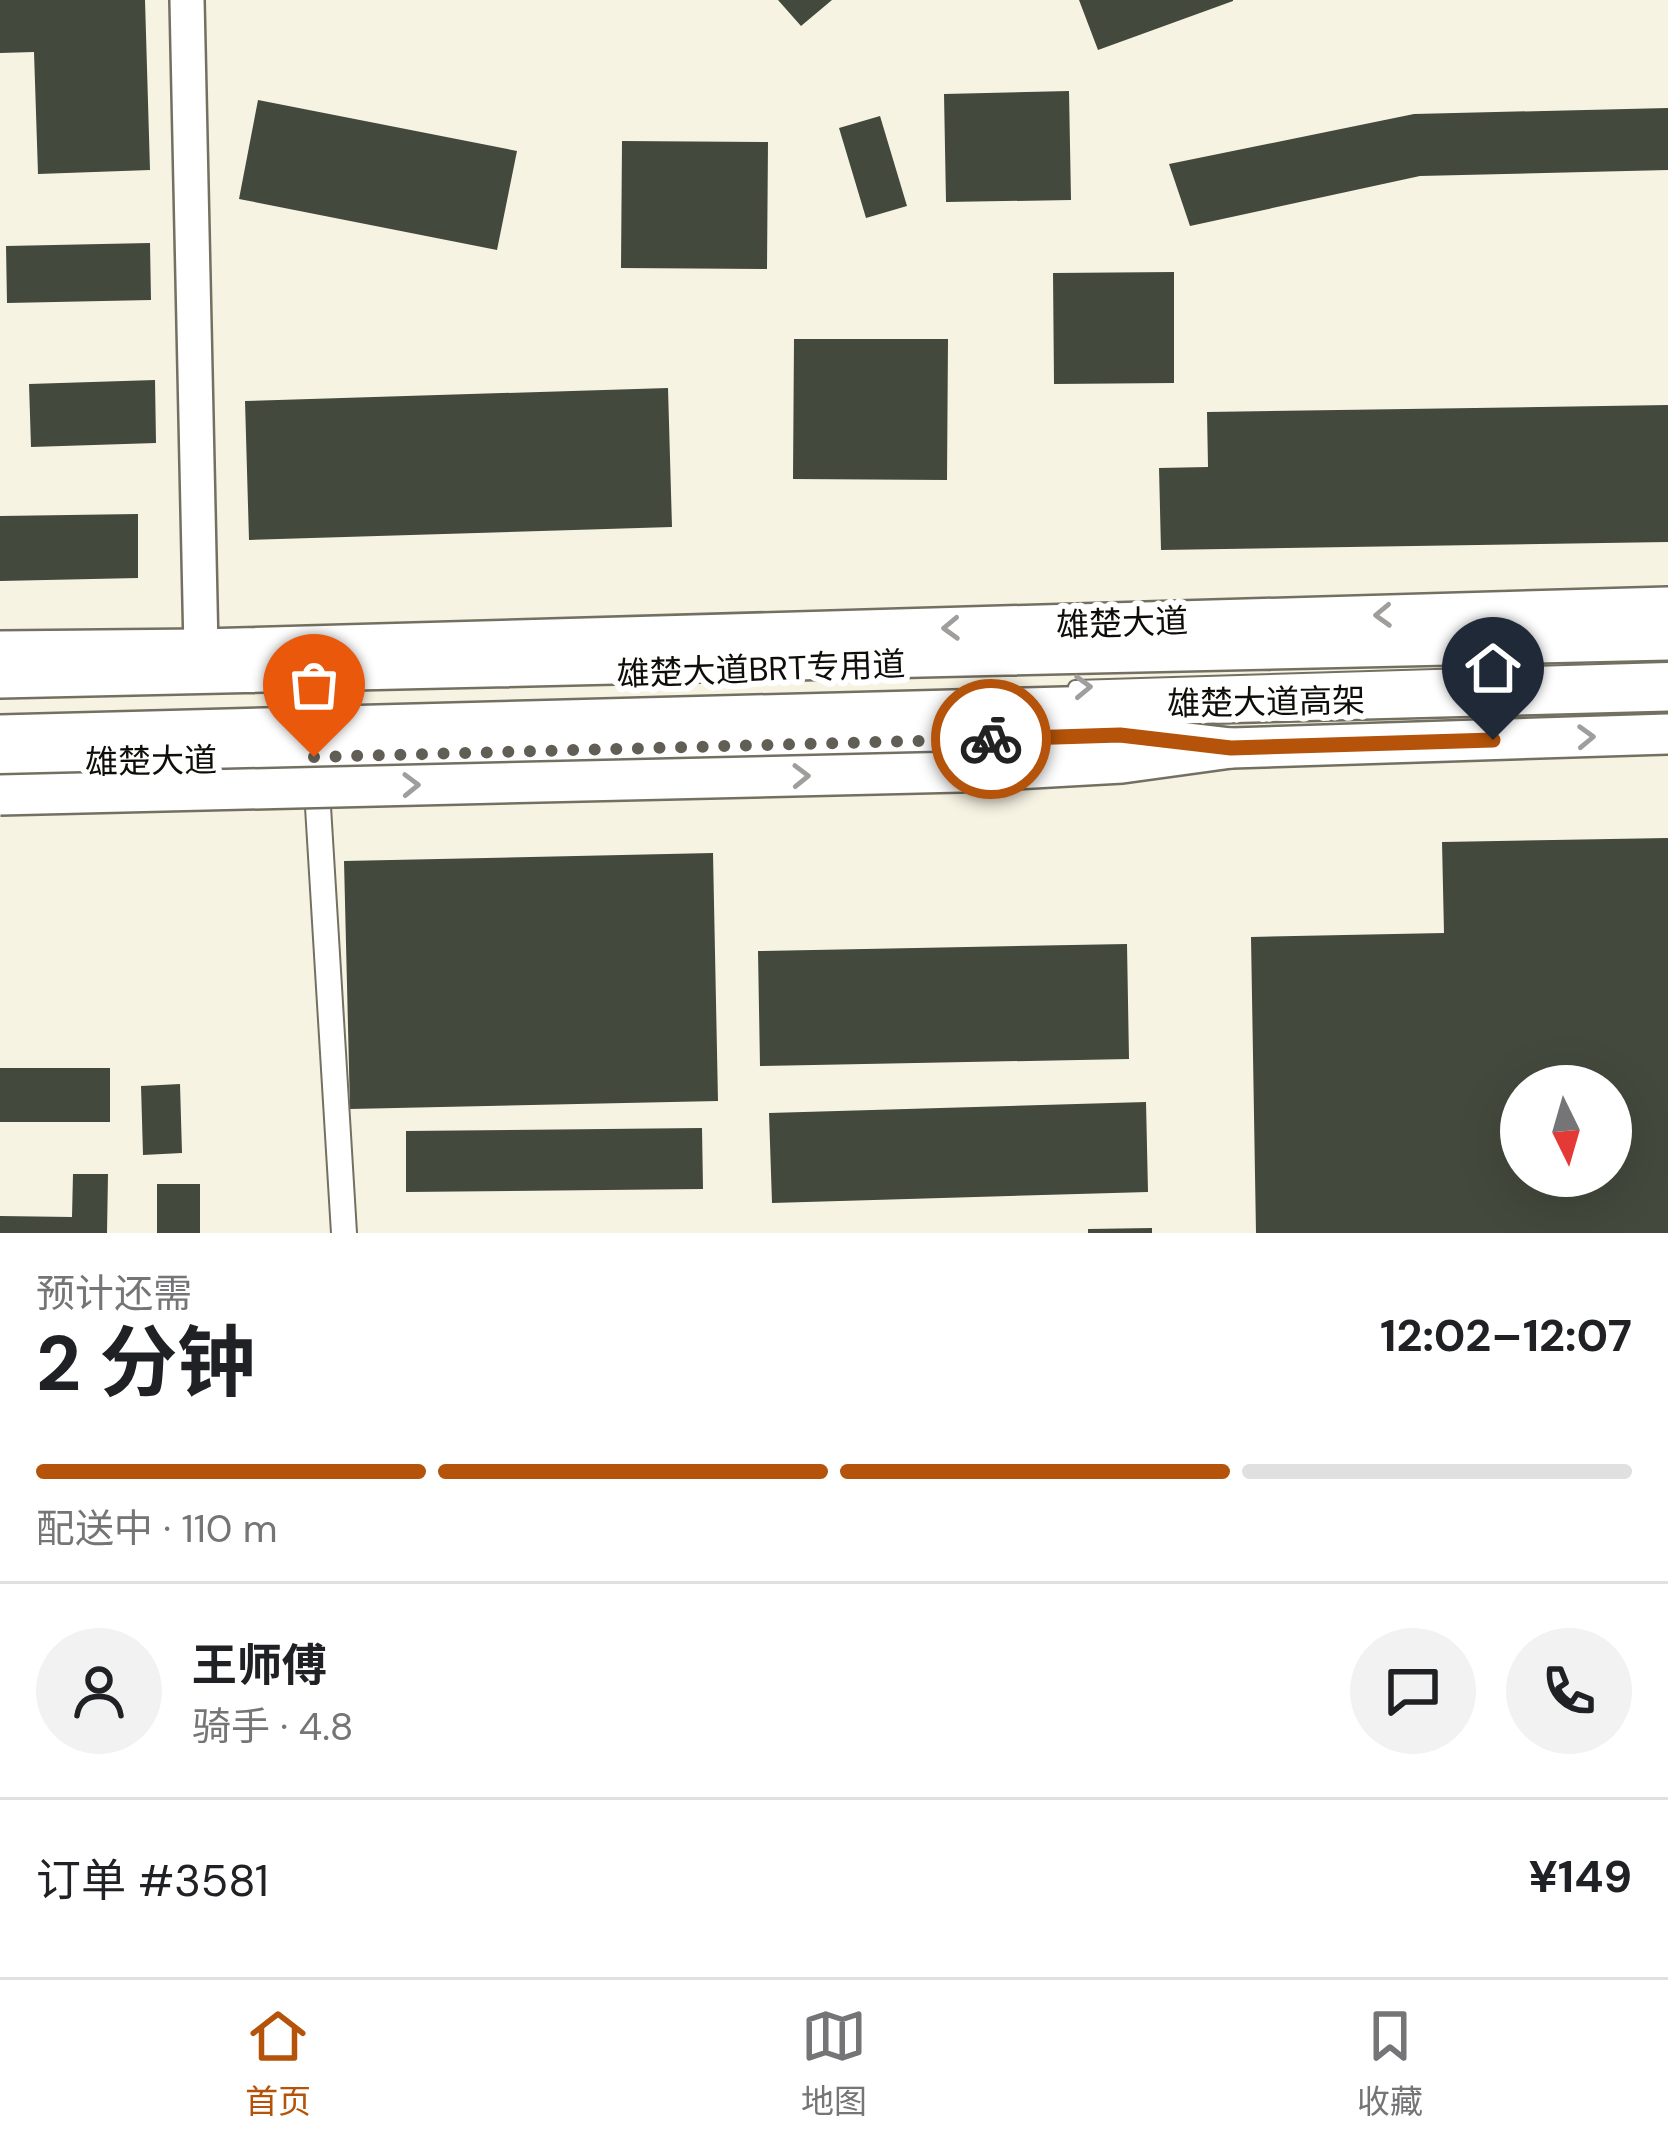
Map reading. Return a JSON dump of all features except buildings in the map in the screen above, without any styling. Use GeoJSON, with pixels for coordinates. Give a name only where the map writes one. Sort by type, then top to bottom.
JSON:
{"type":"FeatureCollection","features":[{"type":"Feature","properties":{"kind":"main road"},"geometry":{"type":"LineString","coordinates":[[187,0],[202,649]]}},
{"type":"Feature","properties":{"kind":"main road","name":"雄楚大道"},"geometry":{"type":"LineString","coordinates":[[0,651],[1668,607]]}},
{"type":"Feature","properties":{"kind":"main road","name":"雄楚大道高架"},"geometry":{"type":"LineString","coordinates":[[0,678],[1668,640]]}},
{"type":"Feature","properties":{"kind":"main road","name":"雄楚大道高架"},"geometry":{"type":"LineString","coordinates":[[0,735],[1668,692]]}},
{"type":"Feature","properties":{"kind":"main road","name":"雄楚大道"},"geometry":{"type":"LineString","coordinates":[[0,764],[1120,735],[1231,748],[1668,734]]}},
{"type":"Feature","properties":{"kind":"main road"},"geometry":{"type":"LineString","coordinates":[[0,795],[960,772],[1122,763],[1231,748]]}},
{"type":"Feature","properties":{"kind":"street"},"geometry":{"type":"LineString","coordinates":[[314,757],[344,1233]]}},
{"type":"Feature","properties":{"kind":"lane"},"geometry":{"type":"LineString","coordinates":[[1052,688],[1668,670]]}},
{"type":"Feature","properties":{"kind":"way so far"},"geometry":{"type":"LineString","coordinates":[[314,757],[991,739]]}},
{"type":"Feature","properties":{"kind":"route"},"geometry":{"type":"LineString","coordinates":[[991,739],[1120,735],[1231,748],[1493,740]]}}]}
